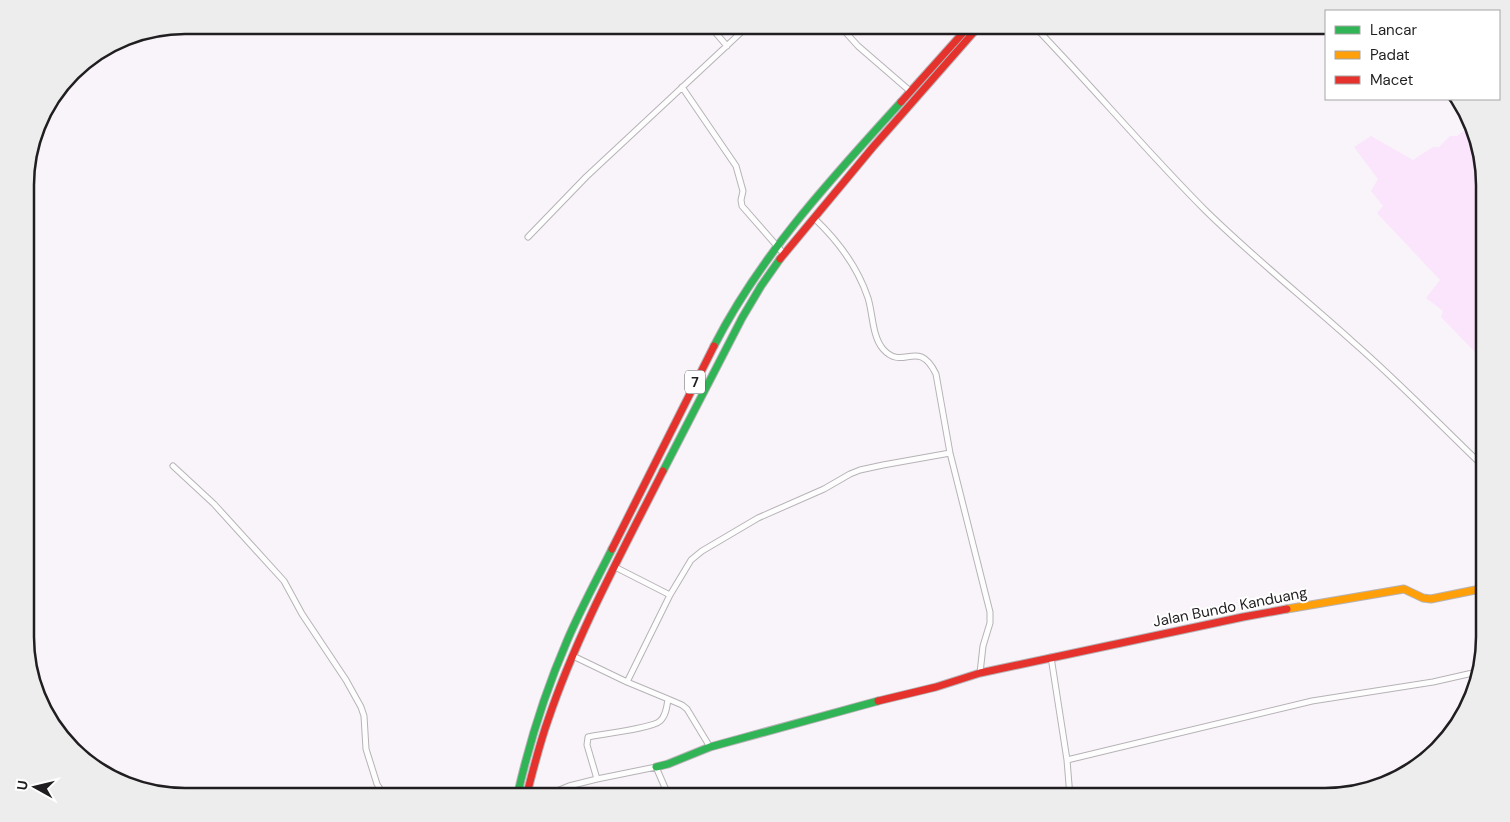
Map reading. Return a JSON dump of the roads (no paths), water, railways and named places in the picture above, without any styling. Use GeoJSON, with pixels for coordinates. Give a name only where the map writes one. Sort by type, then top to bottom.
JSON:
{"type":"FeatureCollection","features":[{"type":"Feature","properties":{"kind":"main road","name":"7"},"geometry":{"type":"LineString","coordinates":[[519,788],[525,761],[546,693],[567,640],[668,434],[725,324],[776,246],[838,171],[962,34]]}},
{"type":"Feature","properties":{"kind":"main road","name":"7"},"geometry":{"type":"LineString","coordinates":[[528,788],[555,697],[572,656],[678,441],[751,303],[784,254],[815,219],[875,144],[972,34]]}},
{"type":"Feature","properties":{"kind":"main road"},"geometry":{"type":"LineString","coordinates":[[668,434],[678,441]]}},
{"type":"Feature","properties":{"kind":"main road","name":"Jalan Bundo Kanduang"},"geometry":{"type":"LineString","coordinates":[[656,767],[668,764],[710,746],[862,704],[936,687],[980,673],[1243,617],[1404,589],[1409,589],[1422,598],[1431,599],[1476,590]]}},
{"type":"Feature","properties":{"kind":"main road"},"geometry":{"type":"LineString","coordinates":[[546,693],[555,697]]}},
{"type":"Feature","properties":{"kind":"street"},"geometry":{"type":"LineString","coordinates":[[717,34],[728,46]]}},
{"type":"Feature","properties":{"kind":"street"},"geometry":{"type":"LineString","coordinates":[[528,237],[586,177],[740,34]]}},
{"type":"Feature","properties":{"kind":"street"},"geometry":{"type":"LineString","coordinates":[[848,34],[858,46],[910,91]]}},
{"type":"Feature","properties":{"kind":"street"},"geometry":{"type":"LineString","coordinates":[[1041,34],[1207,211],[1372,358],[1476,458]]}},
{"type":"Feature","properties":{"kind":"street"},"geometry":{"type":"LineString","coordinates":[[682,87],[736,166],[743,191],[742,206],[784,254]]}},
{"type":"Feature","properties":{"kind":"street"},"geometry":{"type":"LineString","coordinates":[[815,219],[843,252],[862,284],[868,298],[880,346],[894,357],[921,356],[931,364],[936,374],[950,453],[990,612],[990,623],[983,646],[980,673]]}},
{"type":"Feature","properties":{"kind":"street"},"geometry":{"type":"LineString","coordinates":[[627,682],[670,595],[687,566],[695,557],[758,518],[824,489],[850,474],[860,470],[950,453]]}},
{"type":"Feature","properties":{"kind":"street"},"geometry":{"type":"LineString","coordinates":[[173,466],[214,504],[290,590],[302,614],[346,680],[361,707],[364,716],[366,749],[379,788]]}},
{"type":"Feature","properties":{"kind":"street"},"geometry":{"type":"LineString","coordinates":[[615,567],[670,595]]}},
{"type":"Feature","properties":{"kind":"street"},"geometry":{"type":"LineString","coordinates":[[572,656],[687,708],[710,746]]}},
{"type":"Feature","properties":{"kind":"street"},"geometry":{"type":"LineString","coordinates":[[1051,658],[1067,760],[1069,788]]}},
{"type":"Feature","properties":{"kind":"street"},"geometry":{"type":"LineString","coordinates":[[1067,760],[1292,705],[1471,673]]}},
{"type":"Feature","properties":{"kind":"street"},"geometry":{"type":"LineString","coordinates":[[597,779],[587,745],[588,738],[659,722],[665,713],[668,699]]}},
{"type":"Feature","properties":{"kind":"street"},"geometry":{"type":"LineString","coordinates":[[564,788],[656,767],[665,788]]}}]}
